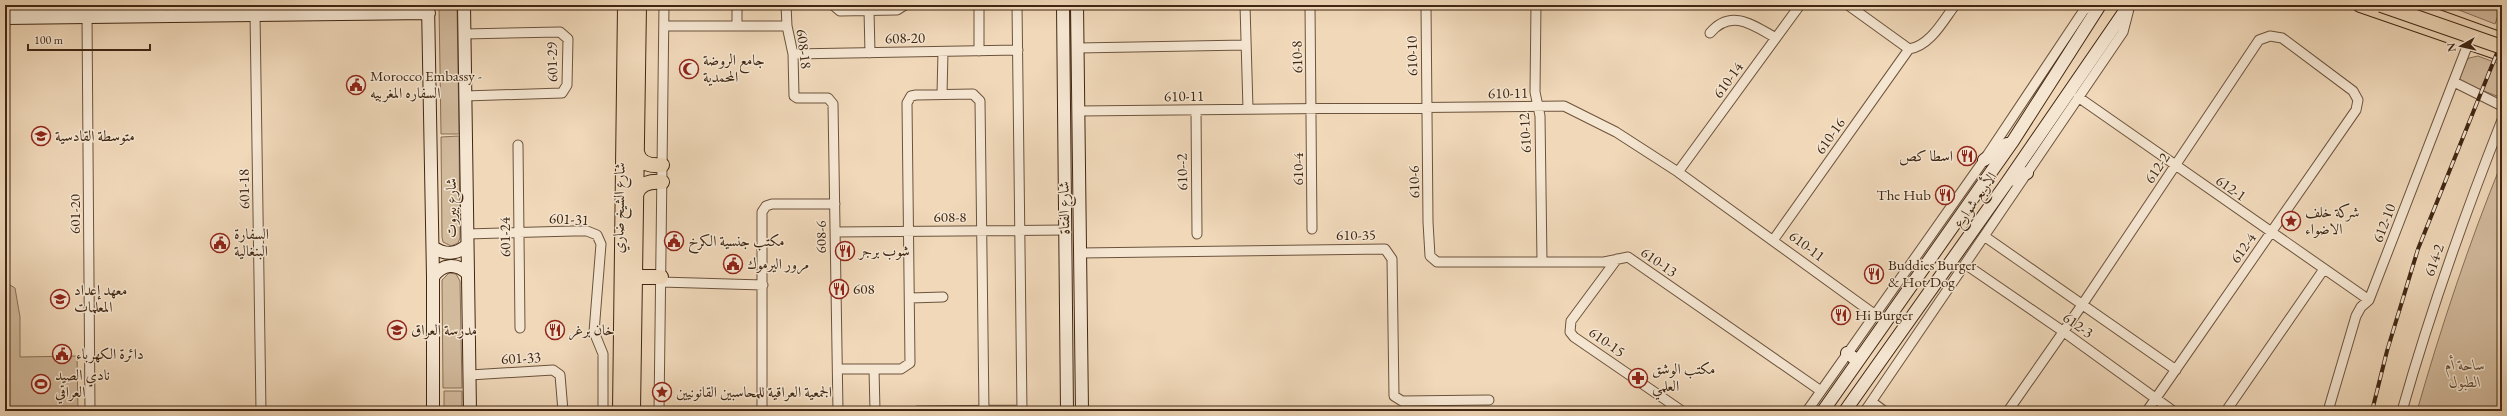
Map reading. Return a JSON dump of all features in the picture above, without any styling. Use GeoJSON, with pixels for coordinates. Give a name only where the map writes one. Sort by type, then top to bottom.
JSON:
{"type":"FeatureCollection","features":[{"type":"Feature","properties":{"kind":"main road"},"geometry":{"type":"LineString","coordinates":[[5,18],[87,9],[162,5]]}},
{"type":"Feature","properties":{"kind":"main road","name":"شارع بيروت"},"geometry":{"type":"LineString","coordinates":[[464,5],[470,411]]}},
{"type":"Feature","properties":{"kind":"main road","name":"شارع الشيخ ضاري"},"geometry":{"type":"LineString","coordinates":[[620,411],[626,5]]}},
{"type":"Feature","properties":{"kind":"main road","name":"شارع الشيخ ضاري"},"geometry":{"type":"LineString","coordinates":[[633,411],[639,5]]}},
{"type":"Feature","properties":{"kind":"main road","name":"الأربع شوارع"},"geometry":{"type":"LineString","coordinates":[[1822,411],[2013,141],[2100,5]]}},
{"type":"Feature","properties":{"kind":"main road","name":"الأربع شوارع"},"geometry":{"type":"LineString","coordinates":[[1845,411],[2008,181],[2130,5]]}},
{"type":"Feature","properties":{"kind":"main road"},"geometry":{"type":"LineString","coordinates":[[2360,5],[2468,44],[2502,54]]}},
{"type":"Feature","properties":{"kind":"main road"},"geometry":{"type":"LineString","coordinates":[[2380,5],[2502,47]]}},
{"type":"Feature","properties":{"kind":"main road"},"geometry":{"type":"LineString","coordinates":[[2405,5],[2502,40]]}},
{"type":"Feature","properties":{"kind":"main road"},"geometry":{"type":"LineString","coordinates":[[2426,5],[2502,33]]}},
{"type":"Feature","properties":{"kind":"main road"},"geometry":{"type":"LineString","coordinates":[[5,6],[255,14],[428,9]]}},
{"type":"Feature","properties":{"kind":"main road","name":"شارع بيروت"},"geometry":{"type":"LineString","coordinates":[[428,9],[433,247],[433,411]]}},
{"type":"Feature","properties":{"kind":"main road"},"geometry":{"type":"LineString","coordinates":[[1063,10],[1077,9]]}},
{"type":"Feature","properties":{"kind":"main road","name":"شارع الفتاة"},"geometry":{"type":"LineString","coordinates":[[1077,9],[1082,411]]}},
{"type":"Feature","properties":{"kind":"main road","name":"شارع الفتاة"},"geometry":{"type":"LineString","coordinates":[[1063,10],[1067,411]]}},
{"type":"Feature","properties":{"kind":"main road"},"geometry":{"type":"LineString","coordinates":[[1984,160],[2013,141]]}},
{"type":"Feature","properties":{"kind":"main road"},"geometry":{"type":"LineString","coordinates":[[637,152],[638,156],[646,163],[662,164]]}},
{"type":"Feature","properties":{"kind":"main road"},"geometry":{"type":"LineString","coordinates":[[2008,181],[2026,173]]}},
{"type":"Feature","properties":{"kind":"main road"},"geometry":{"type":"LineString","coordinates":[[636,195],[637,190],[646,184],[662,182]]}},
{"type":"Feature","properties":{"kind":"main road"},"geometry":{"type":"LineString","coordinates":[[433,247],[438,251],[450,253],[462,249],[467,239]]}},
{"type":"Feature","properties":{"kind":"main road"},"geometry":{"type":"LineString","coordinates":[[433,277],[441,268],[447,266],[458,266],[468,274]]}},
{"type":"Feature","properties":{"kind":"main road"},"geometry":{"type":"LineString","coordinates":[[635,276],[661,279]]}},
{"type":"Feature","properties":{"kind":"main road"},"geometry":{"type":"LineString","coordinates":[[1066,350],[1082,350]]}},
{"type":"Feature","properties":{"kind":"main road"},"geometry":{"type":"LineString","coordinates":[[1847,353],[1858,360]]}},
{"type":"Feature","properties":{"kind":"street"},"geometry":{"type":"LineString","coordinates":[[659,411],[664,5]]}},
{"type":"Feature","properties":{"kind":"street"},"geometry":{"type":"LineString","coordinates":[[737,5],[737,26]]}},
{"type":"Feature","properties":{"kind":"street","name":"608-18"},"geometry":{"type":"LineString","coordinates":[[786,5],[786,26],[793,54],[794,97]]}},
{"type":"Feature","properties":{"kind":"street"},"geometry":{"type":"LineString","coordinates":[[834,5],[840,11],[897,10],[905,5]]}},
{"type":"Feature","properties":{"kind":"street"},"geometry":{"type":"LineString","coordinates":[[979,5],[979,51]]}},
{"type":"Feature","properties":{"kind":"street"},"geometry":{"type":"LineString","coordinates":[[917,411],[1022,410],[1017,5]]}},
{"type":"Feature","properties":{"kind":"street"},"geometry":{"type":"LineString","coordinates":[[1245,5],[1248,109]]}},
{"type":"Feature","properties":{"kind":"street","name":"610-8"},"geometry":{"type":"LineString","coordinates":[[1310,5],[1312,109]]}},
{"type":"Feature","properties":{"kind":"street","name":"610-10"},"geometry":{"type":"LineString","coordinates":[[1426,5],[1427,107]]}},
{"type":"Feature","properties":{"kind":"street","name":"610-12"},"geometry":{"type":"LineString","coordinates":[[1536,5],[1535,92],[1540,116],[1542,261]]}},
{"type":"Feature","properties":{"kind":"street","name":"610-14"},"geometry":{"type":"LineString","coordinates":[[1678,172],[1800,5]]}},
{"type":"Feature","properties":{"kind":"street"},"geometry":{"type":"LineString","coordinates":[[1848,5],[1909,49],[1918,48],[1926,41],[1955,5]]}},
{"type":"Feature","properties":{"kind":"street"},"geometry":{"type":"LineString","coordinates":[[1807,411],[1984,160],[2084,10],[2091,5]]}},
{"type":"Feature","properties":{"kind":"street"},"geometry":{"type":"LineString","coordinates":[[1865,411],[2123,32],[2130,5]]}},
{"type":"Feature","properties":{"kind":"street","name":"601-20"},"geometry":{"type":"LineString","coordinates":[[87,9],[90,411]]}},
{"type":"Feature","properties":{"kind":"street"},"geometry":{"type":"LineString","coordinates":[[869,10],[870,53]]}},
{"type":"Feature","properties":{"kind":"street","name":"601-18"},"geometry":{"type":"LineString","coordinates":[[255,14],[261,411]]}},
{"type":"Feature","properties":{"kind":"street"},"geometry":{"type":"LineString","coordinates":[[1710,33],[1717,24],[1725,21],[1744,20],[1776,38]]}},
{"type":"Feature","properties":{"kind":"street"},"geometry":{"type":"LineString","coordinates":[[664,26],[786,26]]}},
{"type":"Feature","properties":{"kind":"street","name":"601-29"},"geometry":{"type":"LineString","coordinates":[[464,34],[560,32],[568,39],[567,85],[562,93],[465,96]]}},
{"type":"Feature","properties":{"kind":"street","name":"612-2"},"geometry":{"type":"LineString","coordinates":[[2008,411],[2064,332],[2259,40],[2270,36],[2282,38],[2353,91],[2358,100]]}},
{"type":"Feature","properties":{"kind":"street","name":"612-10"},"geometry":{"type":"LineString","coordinates":[[2328,411],[2356,316],[2361,307],[2369,300],[2468,44]]}},
{"type":"Feature","properties":{"kind":"street"},"geometry":{"type":"LineString","coordinates":[[1078,48],[1246,45]]}},
{"type":"Feature","properties":{"kind":"street","name":"610-16"},"geometry":{"type":"LineString","coordinates":[[1774,239],[1909,49]]}},
{"type":"Feature","properties":{"kind":"street","name":"608-20"},"geometry":{"type":"LineString","coordinates":[[793,54],[1018,50]]}},
{"type":"Feature","properties":{"kind":"street"},"geometry":{"type":"LineString","coordinates":[[942,94],[943,52]]}},
{"type":"Feature","properties":{"kind":"street"},"geometry":{"type":"LineString","coordinates":[[2454,82],[2502,106]]}},
{"type":"Feature","properties":{"kind":"street"},"geometry":{"type":"LineString","coordinates":[[838,369],[904,368],[910,363],[907,103],[914,95],[973,94],[980,101],[984,411]]}},
{"type":"Feature","properties":{"kind":"street","name":"608-6"},"geometry":{"type":"LineString","coordinates":[[794,97],[825,98],[830,100],[833,104],[838,411]]}},
{"type":"Feature","properties":{"kind":"street","name":"612-1"},"geometry":{"type":"LineString","coordinates":[[2078,97],[2369,300]]}},
{"type":"Feature","properties":{"kind":"street","name":"612-4"},"geometry":{"type":"LineString","coordinates":[[2147,411],[2356,110],[2358,100]]}},
{"type":"Feature","properties":{"kind":"street","name":"610-11"},"geometry":{"type":"LineString","coordinates":[[1079,111],[1564,106],[1591,117],[1678,172],[1774,239],[1874,314]]}},
{"type":"Feature","properties":{"kind":"street","name":"610-6"},"geometry":{"type":"LineString","coordinates":[[1427,107],[1430,256]]}},
{"type":"Feature","properties":{"kind":"street","name":"610-4"},"geometry":{"type":"LineString","coordinates":[[1312,109],[1312,229]]}},
{"type":"Feature","properties":{"kind":"street","name":"610--2"},"geometry":{"type":"LineString","coordinates":[[1196,110],[1197,234]]}},
{"type":"Feature","properties":{"kind":"street","name":"614-2"},"geometry":{"type":"LineString","coordinates":[[2402,411],[2425,328],[2461,225],[2502,120]]}},
{"type":"Feature","properties":{"kind":"street","name":"601-24"},"geometry":{"type":"LineString","coordinates":[[518,145],[520,328]]}},
{"type":"Feature","properties":{"kind":"street"},"geometry":{"type":"LineString","coordinates":[[762,411],[762,212],[766,206],[772,204],[835,204]]}},
{"type":"Feature","properties":{"kind":"street","name":"608-8"},"geometry":{"type":"LineString","coordinates":[[834,232],[1065,230]]}},
{"type":"Feature","properties":{"kind":"street","name":"601-31"},"geometry":{"type":"LineString","coordinates":[[467,239],[519,232],[587,231],[596,235],[601,244],[594,332],[603,354],[603,411]]}},
{"type":"Feature","properties":{"kind":"street","name":"612-3"},"geometry":{"type":"LineString","coordinates":[[1984,236],[2176,370]]}},
{"type":"Feature","properties":{"kind":"street","name":"610-35"},"geometry":{"type":"LineString","coordinates":[[1080,253],[1385,249],[1392,259],[1394,396],[1402,401],[1489,400]]}},
{"type":"Feature","properties":{"kind":"street","name":"610-13"},"geometry":{"type":"LineString","coordinates":[[1430,256],[1437,262],[1604,262],[1628,257],[1821,390]]}},
{"type":"Feature","properties":{"kind":"street","name":"610-15"},"geometry":{"type":"LineString","coordinates":[[1617,259],[1571,321],[1570,332],[1682,411]]}},
{"type":"Feature","properties":{"kind":"street","name":"612-3"},"geometry":{"type":"LineString","coordinates":[[1965,264],[2064,332],[2173,411]]}},
{"type":"Feature","properties":{"kind":"street"},"geometry":{"type":"LineString","coordinates":[[2226,411],[2324,269]]}},
{"type":"Feature","properties":{"kind":"street"},"geometry":{"type":"LineString","coordinates":[[661,279],[763,285]]}},
{"type":"Feature","properties":{"kind":"street"},"geometry":{"type":"LineString","coordinates":[[910,298],[943,297]]}},
{"type":"Feature","properties":{"kind":"street"},"geometry":{"type":"LineString","coordinates":[[874,369],[875,411]]}},
{"type":"Feature","properties":{"kind":"street","name":"601-33"},"geometry":{"type":"LineString","coordinates":[[470,375],[553,370],[560,375],[562,383],[563,411]]}},
{"type":"Feature","properties":{"kind":"street"},"geometry":{"type":"LineString","coordinates":[[1872,402],[1884,411]]}},
{"type":"Feature","properties":{"kind":"green space"},"geometry":{"type":"Polygon","coordinates":[[[439,5],[457,5],[459,134],[441,134],[439,5]]]}},
{"type":"Feature","properties":{"kind":"green space"},"geometry":{"type":"Polygon","coordinates":[[[2446,5],[2494,5],[2500,10],[2495,24],[2446,5]]]}},
{"type":"Feature","properties":{"kind":"green space"},"geometry":{"type":"Polygon","coordinates":[[[2478,56],[2502,65],[2502,98],[2458,81],[2463,65],[2469,58],[2478,56]]]}},
{"type":"Feature","properties":{"kind":"green space"},"geometry":{"type":"Polygon","coordinates":[[[459,136],[460,238],[458,243],[451,246],[443,242],[442,237],[441,137],[459,136]]]}},
{"type":"Feature","properties":{"kind":"green space","name":"ساحة أم الطبول"},"geometry":{"type":"Polygon","coordinates":[[[2502,162],[2502,411],[2417,411],[2456,285],[2502,162]]]}},
{"type":"Feature","properties":{"kind":"green space"},"geometry":{"type":"Polygon","coordinates":[[[449,273],[456,274],[460,281],[462,388],[443,388],[442,280],[449,273]]]}},
{"type":"Feature","properties":{"kind":"green space","name":"نادي الصيد العراقي"},"geometry":{"type":"Polygon","coordinates":[[[5,282],[15,288],[20,317],[20,357],[77,356],[78,411],[5,411],[5,282]]]}},
{"type":"Feature","properties":{"kind":"green space"},"geometry":{"type":"Polygon","coordinates":[[[444,391],[462,391],[462,411],[444,411],[444,391]]]}},
{"type":"Feature","properties":{"kind":"railway"},"geometry":{"type":"LineString","coordinates":[[2372,411],[2387,351],[2418,249],[2497,53]]}},
{"type":"Feature","properties":{"kind":"place","name":"جامع الروضة المحمدية"},"geometry":{"type":"Point","coordinates":[689,69]}},
{"type":"Feature","properties":{"kind":"place","name":"Morocco Embassy - السفاره المغربيه"},"geometry":{"type":"Point","coordinates":[356,85]}},
{"type":"Feature","properties":{"kind":"place","name":"متوسطة القادسية"},"geometry":{"type":"Point","coordinates":[41,136]}},
{"type":"Feature","properties":{"kind":"place","name":"اسطا كص"},"geometry":{"type":"Point","coordinates":[1967,156]}},
{"type":"Feature","properties":{"kind":"place","name":"The Hub"},"geometry":{"type":"Point","coordinates":[1945,195]}},
{"type":"Feature","properties":{"kind":"place","name":"شركة خلف الاضواء"},"geometry":{"type":"Point","coordinates":[2291,221]}},
{"type":"Feature","properties":{"kind":"place","name":"مكتب جنسية الكرخ"},"geometry":{"type":"Point","coordinates":[674,241]}},
{"type":"Feature","properties":{"kind":"place","name":"السفارة البنغالية"},"geometry":{"type":"Point","coordinates":[220,243]}},
{"type":"Feature","properties":{"kind":"place","name":"شوب برجر"},"geometry":{"type":"Point","coordinates":[845,251]}},
{"type":"Feature","properties":{"kind":"place","name":"مرور اليرموك"},"geometry":{"type":"Point","coordinates":[733,264]}},
{"type":"Feature","properties":{"kind":"place","name":"Buddies Burger & Hot Dog"},"geometry":{"type":"Point","coordinates":[1874,274]}},
{"type":"Feature","properties":{"kind":"place","name":"608"},"geometry":{"type":"Point","coordinates":[839,289]}},
{"type":"Feature","properties":{"kind":"place","name":"معهد إعداد المعلمات"},"geometry":{"type":"Point","coordinates":[60,299]}},
{"type":"Feature","properties":{"kind":"place","name":"Hi Burger"},"geometry":{"type":"Point","coordinates":[1841,315]}},
{"type":"Feature","properties":{"kind":"place","name":"مدرسة العراق"},"geometry":{"type":"Point","coordinates":[397,330]}},
{"type":"Feature","properties":{"kind":"place","name":"خان برغر"},"geometry":{"type":"Point","coordinates":[555,330]}},
{"type":"Feature","properties":{"kind":"place","name":"دائرة الكهرباء"},"geometry":{"type":"Point","coordinates":[62,354]}},
{"type":"Feature","properties":{"kind":"place","name":"مكتب الوشق العلمي"},"geometry":{"type":"Point","coordinates":[1638,378]}},
{"type":"Feature","properties":{"kind":"place","name":"نادي الصيد العراقي"},"geometry":{"type":"Point","coordinates":[41,384]}},
{"type":"Feature","properties":{"kind":"place","name":"الجمعية العراقية للمحاسبين القانونيين"},"geometry":{"type":"Point","coordinates":[662,392]}}]}
